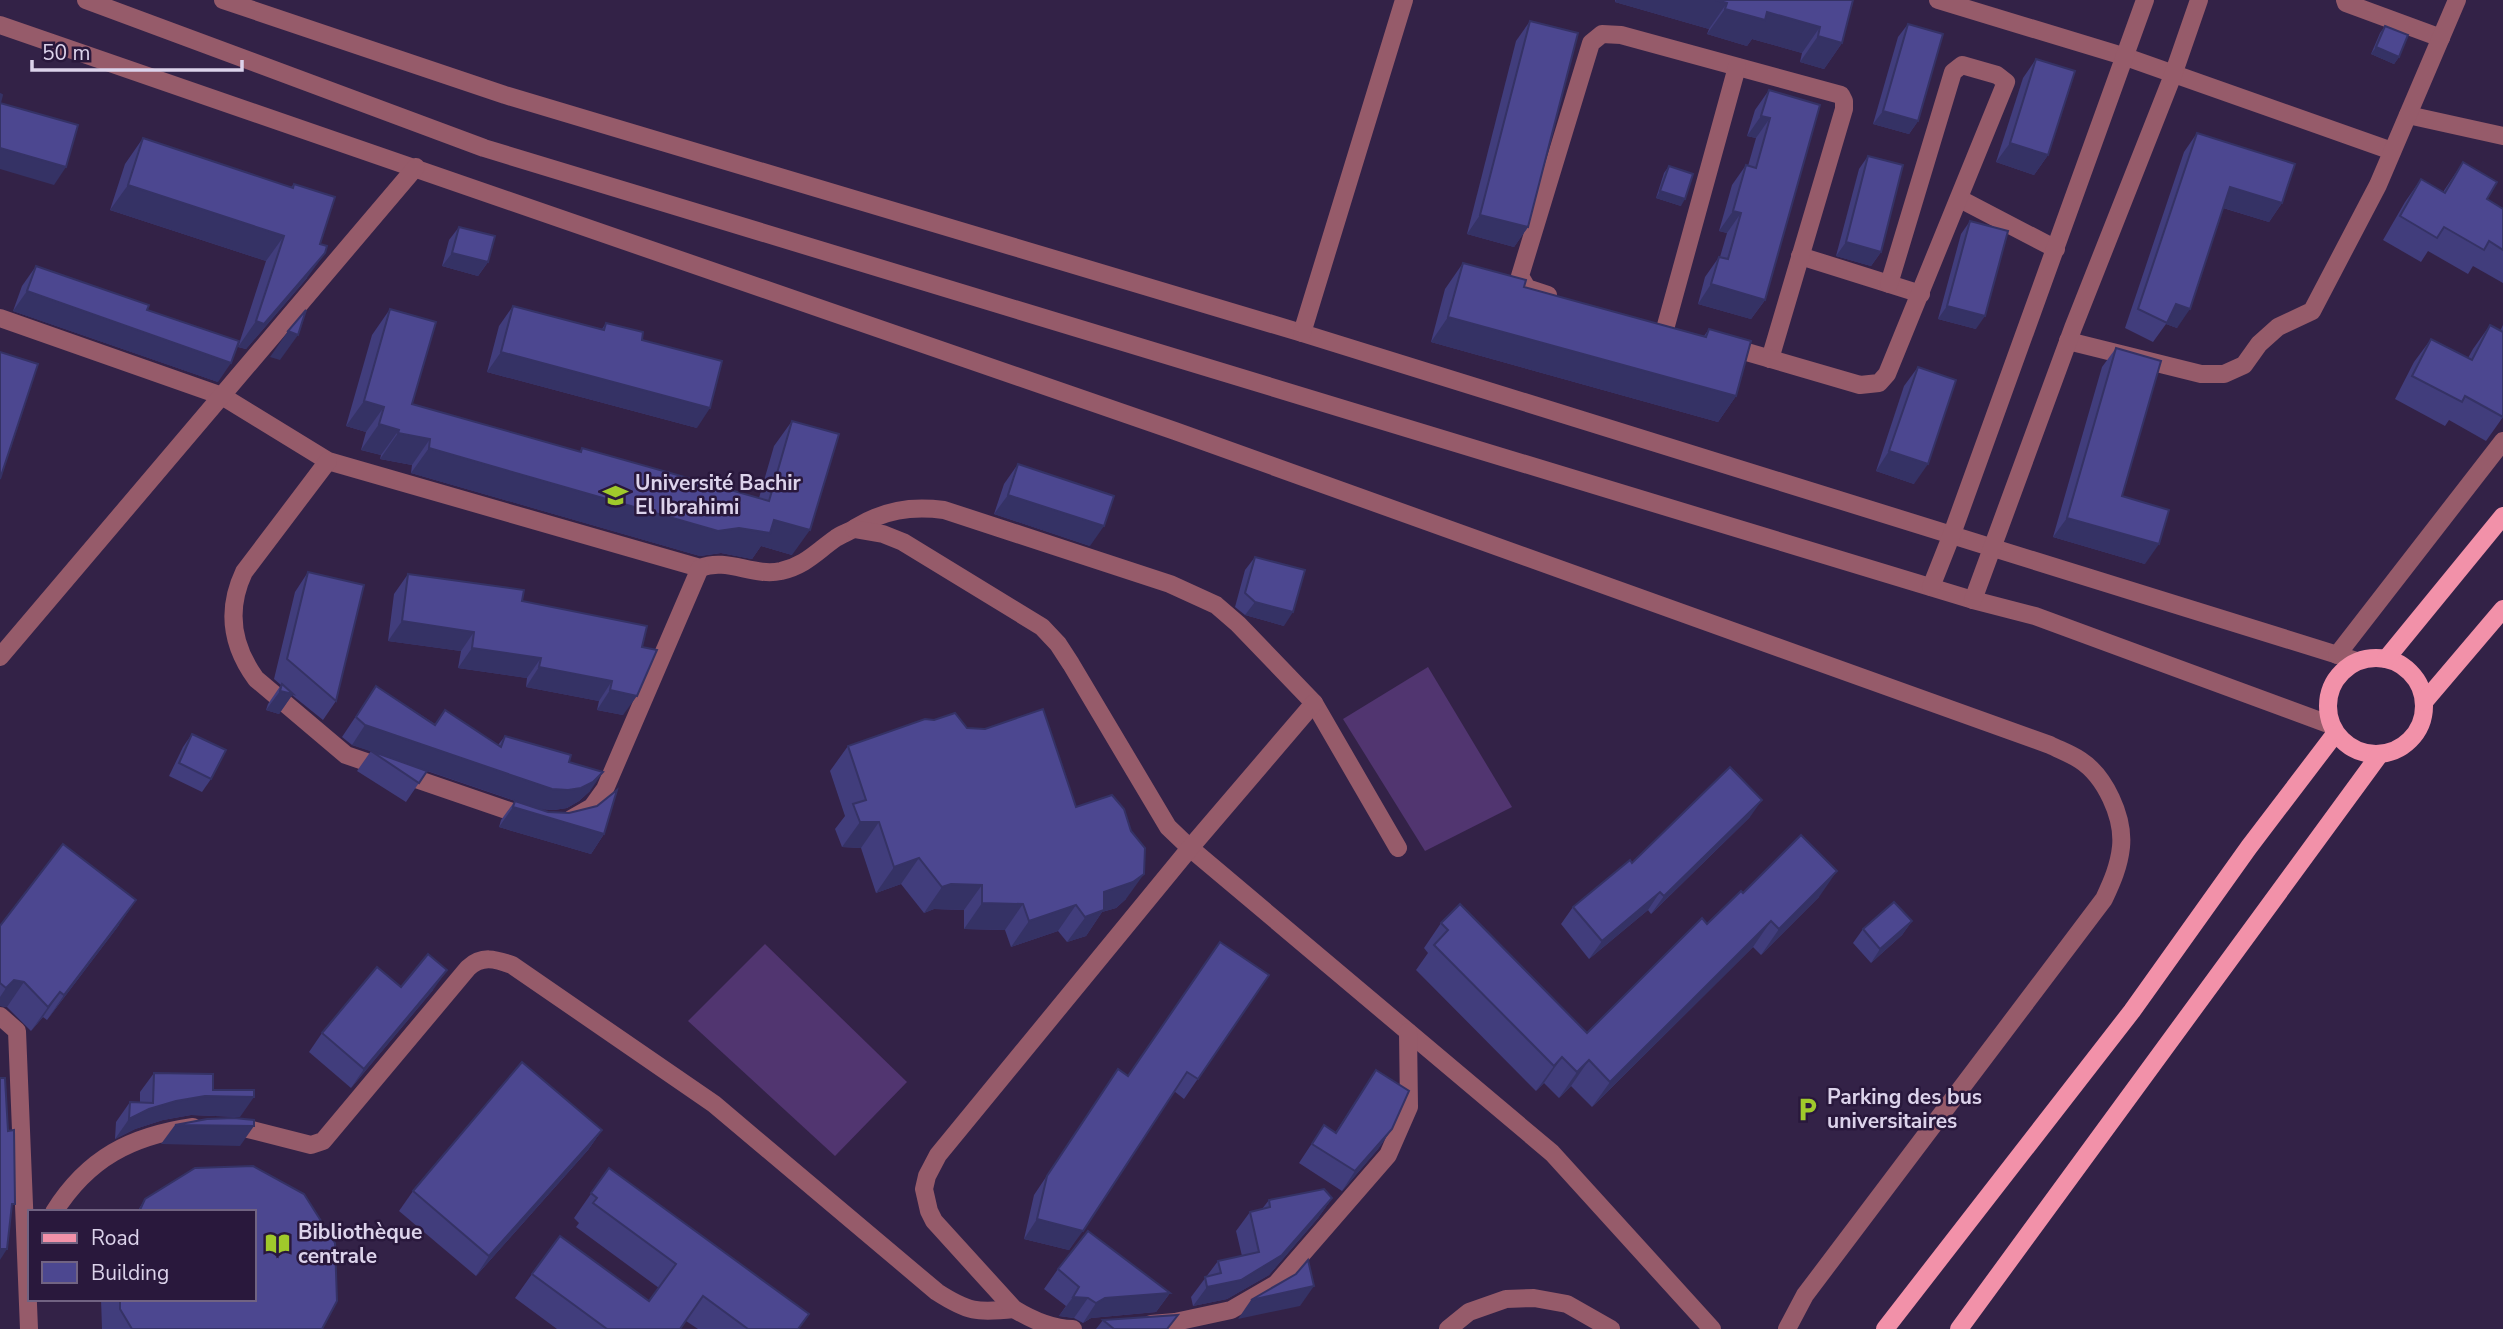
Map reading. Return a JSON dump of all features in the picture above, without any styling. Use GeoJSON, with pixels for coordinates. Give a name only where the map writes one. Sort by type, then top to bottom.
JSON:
{"type":"FeatureCollection","features":[{"type":"Feature","properties":{"kind":"main road"},"geometry":{"type":"LineString","coordinates":[[2386,659],[2503,516]]}},
{"type":"Feature","properties":{"kind":"main road"},"geometry":{"type":"LineString","coordinates":[[2424,702],[2501,617]]}},
{"type":"Feature","properties":{"kind":"main road"},"geometry":{"type":"LineString","coordinates":[[2371,658],[2386,659],[2412,674],[2420,687],[2424,702],[2423,717],[2417,731],[2407,743],[2394,751],[2364,753],[2350,748],[2333,730],[2328,710],[2329,695],[2334,681],[2344,670],[2371,658]]}},
{"type":"Feature","properties":{"kind":"main road"},"geometry":{"type":"LineString","coordinates":[[1885,1329],[2132,1011],[2333,730]]}},
{"type":"Feature","properties":{"kind":"main road"},"geometry":{"type":"LineString","coordinates":[[1959,1329],[2380,754]]}},
{"type":"Feature","properties":{"kind":"street"},"geometry":{"type":"LineString","coordinates":[[86,0],[484,148],[1973,600],[2035,616],[2333,730]]}},
{"type":"Feature","properties":{"kind":"street"},"geometry":{"type":"LineString","coordinates":[[223,0],[505,94],[1302,332],[2357,662]]}},
{"type":"Feature","properties":{"kind":"street"},"geometry":{"type":"LineString","coordinates":[[1302,332],[1404,0]]}},
{"type":"Feature","properties":{"kind":"street"},"geometry":{"type":"LineString","coordinates":[[1938,0],[2123,56],[2392,150]]}},
{"type":"Feature","properties":{"kind":"street"},"geometry":{"type":"LineString","coordinates":[[1931,587],[2145,0]]}},
{"type":"Feature","properties":{"kind":"street"},"geometry":{"type":"LineString","coordinates":[[1973,600],[2068,341],[2174,75],[2199,0]]}},
{"type":"Feature","properties":{"kind":"street"},"geometry":{"type":"LineString","coordinates":[[2345,0],[2346,3],[2441,38]]}},
{"type":"Feature","properties":{"kind":"street"},"geometry":{"type":"LineString","coordinates":[[2068,341],[2201,374],[2224,374],[2244,365],[2259,344],[2278,327],[2312,311],[2378,186],[2457,0]]}},
{"type":"Feature","properties":{"kind":"street"},"geometry":{"type":"LineString","coordinates":[[0,24],[1201,440],[2050,745],[2081,760],[2103,782],[2116,815],[2120,834],[2116,873],[2104,899],[1805,1295],[1787,1329]]}},
{"type":"Feature","properties":{"kind":"street"},"geometry":{"type":"LineString","coordinates":[[1562,299],[1527,288],[1520,276],[1591,43],[1602,33],[1620,35],[1841,95],[1844,109],[1770,359]]}},
{"type":"Feature","properties":{"kind":"street"},"geometry":{"type":"LineString","coordinates":[[1704,340],[1860,385],[1879,383],[1887,374],[1921,294],[2006,82],[1997,75],[1962,65],[1953,72],[1889,284]]}},
{"type":"Feature","properties":{"kind":"street"},"geometry":{"type":"LineString","coordinates":[[1665,329],[1738,67]]}},
{"type":"Feature","properties":{"kind":"street"},"geometry":{"type":"LineString","coordinates":[[2408,115],[2503,136]]}},
{"type":"Feature","properties":{"kind":"street"},"geometry":{"type":"LineString","coordinates":[[0,657],[416,167]]}},
{"type":"Feature","properties":{"kind":"street"},"geometry":{"type":"LineString","coordinates":[[1960,199],[2056,249]]}},
{"type":"Feature","properties":{"kind":"street"},"geometry":{"type":"LineString","coordinates":[[1800,256],[1921,294]]}},
{"type":"Feature","properties":{"kind":"street"},"geometry":{"type":"LineString","coordinates":[[0,318],[222,396],[328,461],[700,568],[720,564],[757,572],[782,570],[811,560],[837,537],[864,521],[897,509],[944,510],[1170,584],[1216,605],[1238,624],[1314,703],[1398,848]]}},
{"type":"Feature","properties":{"kind":"street"},"geometry":{"type":"LineString","coordinates":[[2337,654],[2503,441]]}},
{"type":"Feature","properties":{"kind":"street"},"geometry":{"type":"LineString","coordinates":[[328,461],[244,572],[238,585],[232,613],[233,625],[235,639],[246,665],[256,679],[346,755],[536,820],[550,822],[573,818],[583,814],[599,799],[700,568]]}},
{"type":"Feature","properties":{"kind":"street"},"geometry":{"type":"LineString","coordinates":[[854,529],[883,534],[902,542],[1042,627],[1058,644],[1071,664],[1168,827],[1552,1153],[1712,1329]]}},
{"type":"Feature","properties":{"kind":"street"},"geometry":{"type":"LineString","coordinates":[[1073,1329],[1046,1325],[1014,1309],[934,1221],[925,1199],[926,1176],[938,1155],[1190,848],[1314,703]]}},
{"type":"Feature","properties":{"kind":"street"},"geometry":{"type":"LineString","coordinates":[[56,1210],[78,1180],[96,1162],[117,1148],[170,1130],[195,1126],[248,1129],[311,1145],[323,1141],[468,968],[476,961],[493,959],[512,965],[713,1104],[937,1292],[960,1307],[984,1312],[1014,1309]]}},
{"type":"Feature","properties":{"kind":"street"},"geometry":{"type":"LineString","coordinates":[[0,1016],[17,1031],[28,1243]]}},
{"type":"Feature","properties":{"kind":"street"},"geometry":{"type":"LineString","coordinates":[[1133,1326],[1175,1322],[1231,1310],[1276,1284],[1388,1155],[1409,1107],[1408,1032]]}},
{"type":"Feature","properties":{"kind":"street"},"geometry":{"type":"LineString","coordinates":[[28,1284],[29,1329]]}},
{"type":"Feature","properties":{"kind":"street"},"geometry":{"type":"LineString","coordinates":[[1448,1329],[1469,1312],[1506,1299],[1534,1298],[1567,1304],[1611,1329]]}},
{"type":"Feature","properties":{"kind":"shaded area"},"geometry":{"type":"Polygon","coordinates":[[[1428,667],[1512,807],[1425,851],[1343,719],[1428,667]]]}},
{"type":"Feature","properties":{"kind":"shaded area"},"geometry":{"type":"Polygon","coordinates":[[[765,944],[907,1082],[835,1156],[688,1021],[765,944]]]}},
{"type":"Feature","properties":{"kind":"building"},"geometry":{"type":"Polygon","coordinates":[[[1716,0],[1853,0],[1842,43],[1818,36],[1820,27],[1767,12],[1765,20],[1725,9],[1727,3],[1716,0]]]}},
{"type":"Feature","properties":{"kind":"building"},"geometry":{"type":"Polygon","coordinates":[[[1530,21],[1578,33],[1528,227],[1480,215],[1530,21]]]}},
{"type":"Feature","properties":{"kind":"building"},"geometry":{"type":"Polygon","coordinates":[[[1908,24],[1943,34],[1918,121],[1883,111],[1908,24]]]}},
{"type":"Feature","properties":{"kind":"building"},"geometry":{"type":"Polygon","coordinates":[[[2385,26],[2408,35],[2399,57],[2376,47],[2385,26]]]}},
{"type":"Feature","properties":{"kind":"building"},"geometry":{"type":"Polygon","coordinates":[[[2036,59],[2075,71],[2048,155],[2010,143],[2036,59]]]}},
{"type":"Feature","properties":{"kind":"building"},"geometry":{"type":"Polygon","coordinates":[[[1769,90],[1820,105],[1765,300],[1711,284],[1719,257],[1728,259],[1741,213],[1733,211],[1746,165],[1756,168],[1770,118],[1761,116],[1769,90]]]}},
{"type":"Feature","properties":{"kind":"building"},"geometry":{"type":"Polygon","coordinates":[[[0,103],[78,125],[66,167],[0,148],[0,103]]]}},
{"type":"Feature","properties":{"kind":"building"},"geometry":{"type":"Polygon","coordinates":[[[2197,133],[2295,164],[2282,203],[2230,187],[2190,309],[2176,304],[2167,323],[2138,309],[2197,133]]]}},
{"type":"Feature","properties":{"kind":"building"},"geometry":{"type":"Polygon","coordinates":[[[143,138],[293,188],[294,184],[335,197],[320,244],[327,246],[325,253],[264,324],[256,321],[284,236],[128,185],[143,138]]]}},
{"type":"Feature","properties":{"kind":"building"},"geometry":{"type":"Polygon","coordinates":[[[1868,156],[1903,165],[1881,252],[1846,242],[1868,156]]]}},
{"type":"Feature","properties":{"kind":"building"},"geometry":{"type":"Polygon","coordinates":[[[2463,162],[2497,182],[2487,199],[2503,209],[2503,250],[2489,241],[2484,250],[2444,227],[2437,238],[2400,216],[2421,179],[2445,193],[2463,162]]]}},
{"type":"Feature","properties":{"kind":"building"},"geometry":{"type":"Polygon","coordinates":[[[1669,166],[1693,174],[1685,199],[1660,191],[1669,166]]]}},
{"type":"Feature","properties":{"kind":"building"},"geometry":{"type":"Polygon","coordinates":[[[1970,221],[2008,231],[1985,316],[1947,306],[1970,221]]]}},
{"type":"Feature","properties":{"kind":"building"},"geometry":{"type":"Polygon","coordinates":[[[459,227],[495,236],[488,262],[452,253],[459,227]]]}},
{"type":"Feature","properties":{"kind":"building"},"geometry":{"type":"Polygon","coordinates":[[[1463,263],[1526,280],[1524,287],[1706,337],[1709,329],[1751,341],[1736,396],[1448,317],[1463,263]]]}},
{"type":"Feature","properties":{"kind":"building"},"geometry":{"type":"Polygon","coordinates":[[[36,266],[149,305],[147,310],[239,341],[231,363],[27,291],[36,266]]]}},
{"type":"Feature","properties":{"kind":"building"},"geometry":{"type":"Polygon","coordinates":[[[513,306],[604,330],[606,323],[643,332],[642,340],[722,361],[710,408],[501,352],[513,306]]]}},
{"type":"Feature","properties":{"kind":"building"},"geometry":{"type":"Polygon","coordinates":[[[390,309],[436,322],[412,404],[581,452],[582,448],[769,501],[792,421],[839,434],[810,530],[774,520],[770,533],[739,528],[718,531],[429,448],[430,439],[398,433],[399,430],[379,424],[384,407],[364,401],[390,309]]]}},
{"type":"Feature","properties":{"kind":"building"},"geometry":{"type":"Polygon","coordinates":[[[306,310],[298,335],[288,331],[306,310]]]}},
{"type":"Feature","properties":{"kind":"building"},"geometry":{"type":"Polygon","coordinates":[[[2490,325],[2503,332],[2503,417],[2465,396],[2462,402],[2412,376],[2431,339],[2472,360],[2490,325]]]}},
{"type":"Feature","properties":{"kind":"building"},"geometry":{"type":"Polygon","coordinates":[[[2116,348],[2161,361],[2122,496],[2169,510],[2159,544],[2067,518],[2116,348]]]}},
{"type":"Feature","properties":{"kind":"building"},"geometry":{"type":"Polygon","coordinates":[[[0,352],[38,364],[0,479],[0,352]]]}},
{"type":"Feature","properties":{"kind":"building"},"geometry":{"type":"Polygon","coordinates":[[[1918,367],[1956,380],[1928,464],[1889,451],[1918,367]]]}},
{"type":"Feature","properties":{"kind":"building"},"geometry":{"type":"Polygon","coordinates":[[[1018,464],[1114,496],[1104,526],[1008,495],[1018,464]]]}},
{"type":"Feature","properties":{"kind":"building"},"geometry":{"type":"Polygon","coordinates":[[[1255,557],[1305,570],[1293,612],[1255,602],[1245,593],[1255,557]]]}},
{"type":"Feature","properties":{"kind":"building"},"geometry":{"type":"Polygon","coordinates":[[[308,572],[364,585],[336,701],[287,659],[308,572]]]}},
{"type":"Feature","properties":{"kind":"building"},"geometry":{"type":"Polygon","coordinates":[[[408,574],[524,590],[522,601],[647,626],[642,647],[657,650],[637,696],[610,690],[612,681],[539,667],[541,658],[472,648],[474,632],[402,621],[408,574]]]}},
{"type":"Feature","properties":{"kind":"building"},"geometry":{"type":"Polygon","coordinates":[[[282,684],[293,694],[280,691],[282,684]]]}},
{"type":"Feature","properties":{"kind":"building"},"geometry":{"type":"Polygon","coordinates":[[[376,686],[435,725],[445,710],[501,747],[505,736],[571,755],[569,762],[603,772],[593,782],[581,788],[552,789],[365,725],[356,717],[376,686]]]}},
{"type":"Feature","properties":{"kind":"building"},"geometry":{"type":"Polygon","coordinates":[[[1043,709],[1076,807],[1112,795],[1124,809],[1131,831],[1145,848],[1144,874],[1133,882],[1104,892],[1104,910],[1085,917],[1076,905],[1029,921],[1023,904],[982,903],[982,885],[951,884],[942,887],[919,858],[894,867],[879,822],[860,822],[853,804],[866,800],[848,746],[925,719],[934,720],[955,713],[967,728],[985,729],[1043,709]]]}},
{"type":"Feature","properties":{"kind":"building"},"geometry":{"type":"Polygon","coordinates":[[[192,734],[226,750],[211,779],[179,763],[192,734]]]}},
{"type":"Feature","properties":{"kind":"building"},"geometry":{"type":"Polygon","coordinates":[[[371,751],[427,771],[419,783],[371,751]]]}},
{"type":"Feature","properties":{"kind":"building"},"geometry":{"type":"Polygon","coordinates":[[[1730,767],[1762,800],[1664,896],[1660,892],[1602,941],[1573,907],[1630,860],[1632,863],[1730,767]]]}},
{"type":"Feature","properties":{"kind":"building"},"geometry":{"type":"Polygon","coordinates":[[[617,790],[604,834],[513,807],[515,801],[548,812],[569,813],[597,806],[617,790]]]}},
{"type":"Feature","properties":{"kind":"building"},"geometry":{"type":"Polygon","coordinates":[[[1801,835],[1837,871],[1779,929],[1771,921],[1610,1082],[1589,1060],[1577,1072],[1562,1057],[1554,1066],[1434,945],[1448,930],[1441,923],[1460,904],[1587,1033],[1702,918],[1707,924],[1741,891],[1743,893],[1801,835]]]}},
{"type":"Feature","properties":{"kind":"building"},"geometry":{"type":"Polygon","coordinates":[[[63,844],[136,900],[64,995],[60,992],[48,1007],[24,982],[14,980],[6,988],[0,983],[0,926],[63,844]]]}},
{"type":"Feature","properties":{"kind":"building"},"geometry":{"type":"Polygon","coordinates":[[[1894,902],[1912,921],[1880,949],[1863,929],[1894,902]]]}},
{"type":"Feature","properties":{"kind":"building"},"geometry":{"type":"Polygon","coordinates":[[[1220,942],[1269,975],[1198,1079],[1187,1072],[1083,1231],[1037,1219],[1047,1176],[1118,1069],[1128,1076],[1220,942]]]}},
{"type":"Feature","properties":{"kind":"building"},"geometry":{"type":"Polygon","coordinates":[[[428,954],[447,970],[364,1069],[322,1033],[377,967],[401,987],[428,954]]]}},
{"type":"Feature","properties":{"kind":"building"},"geometry":{"type":"Polygon","coordinates":[[[522,1062],[602,1130],[489,1256],[413,1191],[522,1062]]]}},
{"type":"Feature","properties":{"kind":"building"},"geometry":{"type":"Polygon","coordinates":[[[1376,1070],[1409,1091],[1392,1129],[1355,1171],[1312,1144],[1324,1125],[1336,1133],[1376,1070]]]}},
{"type":"Feature","properties":{"kind":"building"},"geometry":{"type":"Polygon","coordinates":[[[154,1073],[213,1074],[213,1090],[254,1090],[254,1097],[205,1096],[176,1101],[149,1109],[129,1119],[130,1102],[153,1103],[154,1073]]]}},
{"type":"Feature","properties":{"kind":"building"},"geometry":{"type":"Polygon","coordinates":[[[0,1078],[5,1078],[8,1131],[14,1130],[15,1204],[12,1204],[7,1249],[0,1249],[0,1078]]]}},
{"type":"Feature","properties":{"kind":"building"},"geometry":{"type":"Polygon","coordinates":[[[207,1119],[254,1120],[254,1126],[175,1125],[207,1119]]]}},
{"type":"Feature","properties":{"kind":"building","name":"Bibliothèque centrale"},"geometry":{"type":"Polygon","coordinates":[[[253,1166],[304,1194],[335,1243],[337,1301],[322,1329],[132,1329],[120,1309],[120,1301],[256,1301],[256,1210],[140,1210],[145,1199],[195,1168],[253,1166]]]}},
{"type":"Feature","properties":{"kind":"building"},"geometry":{"type":"Polygon","coordinates":[[[609,1168],[809,1314],[798,1329],[748,1329],[703,1296],[680,1329],[607,1329],[532,1274],[560,1236],[649,1301],[676,1264],[593,1203],[597,1198],[591,1193],[609,1168]]]}},
{"type":"Feature","properties":{"kind":"building"},"geometry":{"type":"Polygon","coordinates":[[[1324,1189],[1332,1198],[1282,1255],[1241,1280],[1207,1287],[1205,1277],[1221,1273],[1218,1261],[1259,1252],[1250,1212],[1270,1207],[1269,1200],[1324,1189]]]}},
{"type":"Feature","properties":{"kind":"building"},"geometry":{"type":"Polygon","coordinates":[[[1088,1231],[1170,1293],[1105,1298],[1096,1303],[1088,1298],[1073,1297],[1079,1287],[1058,1269],[1088,1231]]]}},
{"type":"Feature","properties":{"kind":"building"},"geometry":{"type":"Polygon","coordinates":[[[1308,1260],[1314,1286],[1251,1300],[1296,1274],[1308,1260]]]}},
{"type":"Feature","properties":{"kind":"building"},"geometry":{"type":"Polygon","coordinates":[[[1178,1315],[1167,1329],[1114,1329],[1103,1320],[1178,1315]]]}},
{"type":"Feature","properties":{"kind":"place","name":"Université Bachir El Ibrahimi"},"geometry":{"type":"Point","coordinates":[615,495]}},
{"type":"Feature","properties":{"kind":"place","name":"Parking des bus universitaires"},"geometry":{"type":"Point","coordinates":[1807,1109]}},
{"type":"Feature","properties":{"kind":"place","name":"Bibliothèque centrale"},"geometry":{"type":"Point","coordinates":[278,1244]}}]}
